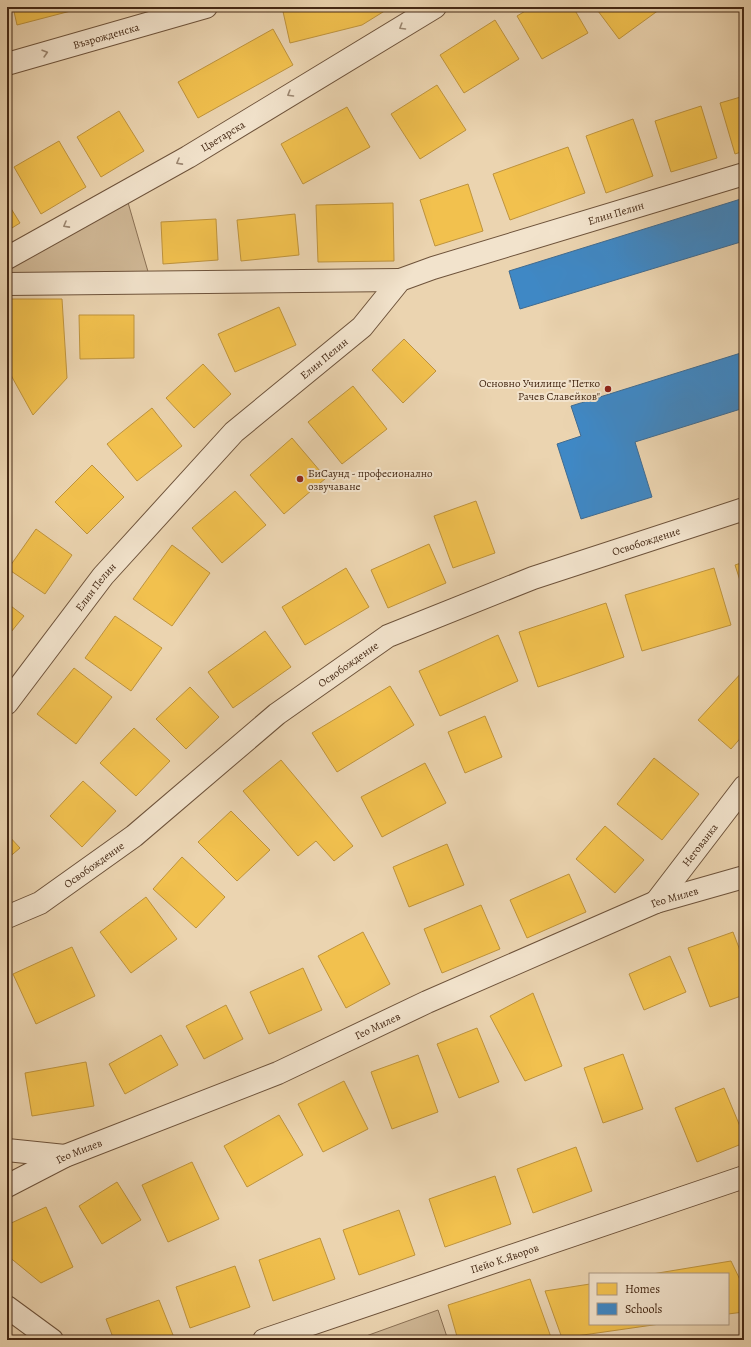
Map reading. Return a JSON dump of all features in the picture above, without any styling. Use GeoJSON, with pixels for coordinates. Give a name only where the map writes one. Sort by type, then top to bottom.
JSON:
{"type":"FeatureCollection","features":[{"type":"Feature","properties":{"kind":"street","name":"Възрожденска"},"geometry":{"type":"LineString","coordinates":[[7,64],[206,7]]}},
{"type":"Feature","properties":{"kind":"street","name":"Цветарска"},"geometry":{"type":"LineString","coordinates":[[7,258],[188,157],[435,7]]}},
{"type":"Feature","properties":{"kind":"street","name":"Елин Пелин"},"geometry":{"type":"LineString","coordinates":[[7,703],[103,576],[234,432],[362,327],[400,280],[433,268],[744,174]]}},
{"type":"Feature","properties":{"kind":"street"},"geometry":{"type":"LineString","coordinates":[[7,284],[400,280]]}},
{"type":"Feature","properties":{"kind":"street","name":"Освобождение"},"geometry":{"type":"LineString","coordinates":[[7,917],[40,903],[134,836],[277,714],[388,636],[533,578],[744,509]]}},
{"type":"Feature","properties":{"kind":"street","name":"Негованка"},"geometry":{"type":"LineString","coordinates":[[656,902],[744,787]]}},
{"type":"Feature","properties":{"kind":"street","name":"Гео Милев"},"geometry":{"type":"LineString","coordinates":[[7,1150],[65,1156],[278,1073],[427,1002],[656,902],[744,877]]}},
{"type":"Feature","properties":{"kind":"street"},"geometry":{"type":"LineString","coordinates":[[7,1186],[65,1156]]}},
{"type":"Feature","properties":{"kind":"street","name":"Пейо К.Яворов"},"geometry":{"type":"LineString","coordinates":[[274,1339],[744,1177]]}},
{"type":"Feature","properties":{"kind":"street"},"geometry":{"type":"LineString","coordinates":[[7,1307],[52,1340]]}},
{"type":"Feature","properties":{"kind":"shaded area"},"geometry":{"type":"Polygon","coordinates":[[[127,199],[149,275],[7,277],[7,265],[127,199]]]}},
{"type":"Feature","properties":{"kind":"shaded area"},"geometry":{"type":"Polygon","coordinates":[[[438,1310],[448,1340],[355,1340],[438,1310]]]}},
{"type":"Feature","properties":{"kind":"building: Homes"},"geometry":{"type":"Polygon","coordinates":[[[13,7],[86,7],[17,25],[13,7]]]}},
{"type":"Feature","properties":{"kind":"building: Homes"},"geometry":{"type":"Polygon","coordinates":[[[282,7],[391,7],[362,25],[290,43],[282,7]]]}},
{"type":"Feature","properties":{"kind":"building: Homes"},"geometry":{"type":"Polygon","coordinates":[[[532,7],[573,7],[588,33],[542,59],[517,16],[532,7]]]}},
{"type":"Feature","properties":{"kind":"building: Homes"},"geometry":{"type":"Polygon","coordinates":[[[595,7],[663,7],[619,39],[595,7]]]}},
{"type":"Feature","properties":{"kind":"building: Homes"},"geometry":{"type":"Polygon","coordinates":[[[495,20],[519,59],[464,93],[440,55],[495,20]]]}},
{"type":"Feature","properties":{"kind":"building: Homes"},"geometry":{"type":"Polygon","coordinates":[[[273,29],[293,65],[198,118],[178,82],[273,29]]]}},
{"type":"Feature","properties":{"kind":"building: Homes"},"geometry":{"type":"Polygon","coordinates":[[[437,85],[466,130],[420,159],[391,114],[437,85]]]}},
{"type":"Feature","properties":{"kind":"building: Homes"},"geometry":{"type":"Polygon","coordinates":[[[744,96],[744,151],[735,154],[720,103],[744,96]]]}},
{"type":"Feature","properties":{"kind":"building: Homes"},"geometry":{"type":"Polygon","coordinates":[[[701,106],[717,158],[671,172],[655,121],[701,106]]]}},
{"type":"Feature","properties":{"kind":"building: Homes"},"geometry":{"type":"Polygon","coordinates":[[[347,107],[370,147],[303,184],[281,144],[347,107]]]}},
{"type":"Feature","properties":{"kind":"building: Homes"},"geometry":{"type":"Polygon","coordinates":[[[119,111],[144,151],[101,177],[77,137],[119,111]]]}},
{"type":"Feature","properties":{"kind":"building: Homes"},"geometry":{"type":"Polygon","coordinates":[[[633,119],[653,176],[606,193],[586,136],[633,119]]]}},
{"type":"Feature","properties":{"kind":"building: Homes"},"geometry":{"type":"Polygon","coordinates":[[[59,141],[86,187],[41,214],[14,167],[59,141]]]}},
{"type":"Feature","properties":{"kind":"building: Homes"},"geometry":{"type":"Polygon","coordinates":[[[568,147],[585,193],[510,220],[493,174],[568,147]]]}},
{"type":"Feature","properties":{"kind":"building: Homes"},"geometry":{"type":"Polygon","coordinates":[[[468,184],[483,231],[435,246],[420,200],[468,184]]]}},
{"type":"Feature","properties":{"kind":"building: Homes"},"geometry":{"type":"Polygon","coordinates":[[[7,202],[20,223],[7,231],[7,202]]]}},
{"type":"Feature","properties":{"kind":"building: Homes"},"geometry":{"type":"Polygon","coordinates":[[[393,203],[394,261],[318,262],[316,205],[393,203]]]}},
{"type":"Feature","properties":{"kind":"building: Homes"},"geometry":{"type":"Polygon","coordinates":[[[295,214],[299,255],[241,261],[237,220],[295,214]]]}},
{"type":"Feature","properties":{"kind":"building: Homes"},"geometry":{"type":"Polygon","coordinates":[[[216,219],[218,260],[163,264],[161,222],[216,219]]]}},
{"type":"Feature","properties":{"kind":"building: Homes"},"geometry":{"type":"Polygon","coordinates":[[[7,299],[62,299],[67,378],[33,415],[7,368],[7,299]]]}},
{"type":"Feature","properties":{"kind":"building: Homes"},"geometry":{"type":"Polygon","coordinates":[[[279,307],[296,345],[235,372],[218,334],[279,307]]]}},
{"type":"Feature","properties":{"kind":"building: Homes"},"geometry":{"type":"Polygon","coordinates":[[[79,315],[134,315],[134,358],[80,359],[79,315]]]}},
{"type":"Feature","properties":{"kind":"building: Homes"},"geometry":{"type":"Polygon","coordinates":[[[404,339],[436,371],[403,403],[372,370],[404,339]]]}},
{"type":"Feature","properties":{"kind":"building: Homes"},"geometry":{"type":"Polygon","coordinates":[[[203,364],[231,394],[194,428],[166,398],[203,364]]]}},
{"type":"Feature","properties":{"kind":"building: Homes"},"geometry":{"type":"Polygon","coordinates":[[[353,386],[387,429],[342,464],[308,422],[353,386]]]}},
{"type":"Feature","properties":{"kind":"building: Homes"},"geometry":{"type":"Polygon","coordinates":[[[152,408],[182,446],[137,481],[107,444],[152,408]]]}},
{"type":"Feature","properties":{"kind":"building: Homes"},"geometry":{"type":"Polygon","coordinates":[[[292,438],[326,478],[284,514],[250,475],[292,438]]]}},
{"type":"Feature","properties":{"kind":"building: Homes"},"geometry":{"type":"Polygon","coordinates":[[[92,465],[124,497],[87,534],[55,502],[92,465]]]}},
{"type":"Feature","properties":{"kind":"building: Homes"},"geometry":{"type":"Polygon","coordinates":[[[235,491],[266,525],[222,563],[192,528],[235,491]]]}},
{"type":"Feature","properties":{"kind":"building: Homes"},"geometry":{"type":"Polygon","coordinates":[[[476,501],[495,553],[453,568],[434,516],[476,501]]]}},
{"type":"Feature","properties":{"kind":"building: Homes"},"geometry":{"type":"Polygon","coordinates":[[[36,529],[72,555],[45,594],[8,569],[36,529]]]}},
{"type":"Feature","properties":{"kind":"building: Homes"},"geometry":{"type":"Polygon","coordinates":[[[429,544],[446,583],[388,608],[371,570],[429,544]]]}},
{"type":"Feature","properties":{"kind":"building: Homes"},"geometry":{"type":"Polygon","coordinates":[[[172,545],[210,573],[172,626],[133,599],[172,545]]]}},
{"type":"Feature","properties":{"kind":"building: Homes"},"geometry":{"type":"Polygon","coordinates":[[[744,562],[744,593],[735,565],[744,562]]]}},
{"type":"Feature","properties":{"kind":"building: Homes"},"geometry":{"type":"Polygon","coordinates":[[[346,568],[369,607],[305,645],[282,607],[346,568]]]}},
{"type":"Feature","properties":{"kind":"building: Homes"},"geometry":{"type":"Polygon","coordinates":[[[714,568],[731,625],[642,651],[625,595],[714,568]]]}},
{"type":"Feature","properties":{"kind":"building: Homes"},"geometry":{"type":"Polygon","coordinates":[[[7,603],[24,616],[7,637],[7,603]]]}},
{"type":"Feature","properties":{"kind":"building: Homes"},"geometry":{"type":"Polygon","coordinates":[[[606,603],[624,657],[538,687],[519,632],[606,603]]]}},
{"type":"Feature","properties":{"kind":"building: Homes"},"geometry":{"type":"Polygon","coordinates":[[[115,616],[162,648],[131,691],[85,658],[115,616]]]}},
{"type":"Feature","properties":{"kind":"building: Homes"},"geometry":{"type":"Polygon","coordinates":[[[265,631],[291,667],[233,708],[208,672],[265,631]]]}},
{"type":"Feature","properties":{"kind":"building: Homes"},"geometry":{"type":"Polygon","coordinates":[[[498,635],[518,681],[440,716],[419,671],[498,635]]]}},
{"type":"Feature","properties":{"kind":"building: Homes"},"geometry":{"type":"Polygon","coordinates":[[[74,668],[112,697],[76,744],[37,714],[74,668]]]}},
{"type":"Feature","properties":{"kind":"building: Homes"},"geometry":{"type":"Polygon","coordinates":[[[744,670],[744,734],[731,749],[698,720],[744,670]]]}},
{"type":"Feature","properties":{"kind":"building: Homes"},"geometry":{"type":"Polygon","coordinates":[[[390,686],[414,725],[337,772],[312,733],[390,686]]]}},
{"type":"Feature","properties":{"kind":"building: Homes"},"geometry":{"type":"Polygon","coordinates":[[[190,687],[219,717],[186,749],[156,719],[190,687]]]}},
{"type":"Feature","properties":{"kind":"building: Homes"},"geometry":{"type":"Polygon","coordinates":[[[485,716],[502,757],[465,773],[448,732],[485,716]]]}},
{"type":"Feature","properties":{"kind":"building: Homes"},"geometry":{"type":"Polygon","coordinates":[[[134,728],[170,761],[136,796],[100,763],[134,728]]]}},
{"type":"Feature","properties":{"kind":"building: Homes"},"geometry":{"type":"Polygon","coordinates":[[[654,758],[699,794],[662,840],[617,804],[654,758]]]}},
{"type":"Feature","properties":{"kind":"building: Homes"},"geometry":{"type":"Polygon","coordinates":[[[281,760],[353,846],[334,861],[316,841],[298,856],[243,791],[281,760]]]}},
{"type":"Feature","properties":{"kind":"building: Homes"},"geometry":{"type":"Polygon","coordinates":[[[425,763],[446,803],[382,837],[361,797],[425,763]]]}},
{"type":"Feature","properties":{"kind":"building: Homes"},"geometry":{"type":"Polygon","coordinates":[[[83,781],[116,811],[82,847],[50,816],[83,781]]]}},
{"type":"Feature","properties":{"kind":"building: Homes"},"geometry":{"type":"Polygon","coordinates":[[[231,811],[270,850],[237,881],[198,842],[231,811]]]}},
{"type":"Feature","properties":{"kind":"building: Homes"},"geometry":{"type":"Polygon","coordinates":[[[605,826],[644,860],[615,893],[576,859],[605,826]]]}},
{"type":"Feature","properties":{"kind":"building: Homes"},"geometry":{"type":"Polygon","coordinates":[[[7,834],[20,848],[7,859],[7,834]]]}},
{"type":"Feature","properties":{"kind":"building: Homes"},"geometry":{"type":"Polygon","coordinates":[[[447,844],[464,885],[409,907],[393,867],[447,844]]]}},
{"type":"Feature","properties":{"kind":"building: Homes"},"geometry":{"type":"Polygon","coordinates":[[[182,857],[225,897],[196,928],[153,889],[182,857]]]}},
{"type":"Feature","properties":{"kind":"building: Homes"},"geometry":{"type":"Polygon","coordinates":[[[569,874],[586,912],[527,938],[510,900],[569,874]]]}},
{"type":"Feature","properties":{"kind":"building: Homes"},"geometry":{"type":"Polygon","coordinates":[[[146,897],[177,939],[131,973],[100,932],[146,897]]]}},
{"type":"Feature","properties":{"kind":"building: Homes"},"geometry":{"type":"Polygon","coordinates":[[[481,905],[500,949],[442,973],[424,929],[481,905]]]}},
{"type":"Feature","properties":{"kind":"building: Homes"},"geometry":{"type":"Polygon","coordinates":[[[363,932],[390,984],[346,1008],[318,956],[363,932]]]}},
{"type":"Feature","properties":{"kind":"building: Homes"},"geometry":{"type":"Polygon","coordinates":[[[733,932],[744,961],[744,995],[710,1007],[688,948],[733,932]]]}},
{"type":"Feature","properties":{"kind":"building: Homes"},"geometry":{"type":"Polygon","coordinates":[[[72,947],[95,996],[36,1024],[13,974],[72,947]]]}},
{"type":"Feature","properties":{"kind":"building: Homes"},"geometry":{"type":"Polygon","coordinates":[[[670,956],[686,992],[644,1010],[629,974],[670,956]]]}},
{"type":"Feature","properties":{"kind":"building: Homes"},"geometry":{"type":"Polygon","coordinates":[[[303,968],[322,1010],[269,1034],[250,992],[303,968]]]}},
{"type":"Feature","properties":{"kind":"building: Homes"},"geometry":{"type":"Polygon","coordinates":[[[533,993],[562,1066],[525,1081],[490,1016],[533,993]]]}},
{"type":"Feature","properties":{"kind":"building: Homes"},"geometry":{"type":"Polygon","coordinates":[[[226,1005],[243,1039],[204,1059],[186,1026],[226,1005]]]}},
{"type":"Feature","properties":{"kind":"building: Homes"},"geometry":{"type":"Polygon","coordinates":[[[477,1028],[499,1082],[459,1098],[437,1044],[477,1028]]]}},
{"type":"Feature","properties":{"kind":"building: Homes"},"geometry":{"type":"Polygon","coordinates":[[[161,1035],[178,1065],[125,1094],[109,1064],[161,1035]]]}},
{"type":"Feature","properties":{"kind":"building: Homes"},"geometry":{"type":"Polygon","coordinates":[[[623,1054],[643,1109],[603,1123],[584,1068],[623,1054]]]}},
{"type":"Feature","properties":{"kind":"building: Homes"},"geometry":{"type":"Polygon","coordinates":[[[418,1055],[438,1112],[392,1129],[371,1072],[418,1055]]]}},
{"type":"Feature","properties":{"kind":"building: Homes"},"geometry":{"type":"Polygon","coordinates":[[[86,1062],[94,1106],[32,1116],[25,1073],[86,1062]]]}},
{"type":"Feature","properties":{"kind":"building: Homes"},"geometry":{"type":"Polygon","coordinates":[[[344,1081],[368,1129],[323,1152],[298,1104],[344,1081]]]}},
{"type":"Feature","properties":{"kind":"building: Homes"},"geometry":{"type":"Polygon","coordinates":[[[724,1088],[744,1136],[744,1143],[697,1162],[675,1108],[724,1088]]]}},
{"type":"Feature","properties":{"kind":"building: Homes"},"geometry":{"type":"Polygon","coordinates":[[[279,1115],[303,1155],[247,1187],[224,1146],[279,1115]]]}},
{"type":"Feature","properties":{"kind":"building: Homes"},"geometry":{"type":"Polygon","coordinates":[[[576,1147],[592,1191],[533,1213],[517,1169],[576,1147]]]}},
{"type":"Feature","properties":{"kind":"building: Homes"},"geometry":{"type":"Polygon","coordinates":[[[192,1162],[219,1219],[168,1242],[142,1185],[192,1162]]]}},
{"type":"Feature","properties":{"kind":"building: Homes"},"geometry":{"type":"Polygon","coordinates":[[[495,1176],[511,1224],[445,1247],[429,1199],[495,1176]]]}},
{"type":"Feature","properties":{"kind":"building: Homes"},"geometry":{"type":"Polygon","coordinates":[[[117,1182],[141,1220],[102,1244],[79,1206],[117,1182]]]}},
{"type":"Feature","properties":{"kind":"building: Homes"},"geometry":{"type":"Polygon","coordinates":[[[46,1207],[73,1267],[41,1283],[8,1256],[7,1225],[46,1207]]]}},
{"type":"Feature","properties":{"kind":"building: Homes"},"geometry":{"type":"Polygon","coordinates":[[[399,1210],[415,1255],[359,1275],[343,1230],[399,1210]]]}},
{"type":"Feature","properties":{"kind":"building: Homes"},"geometry":{"type":"Polygon","coordinates":[[[320,1238],[335,1279],[273,1301],[259,1260],[320,1238]]]}},
{"type":"Feature","properties":{"kind":"building: Homes"},"geometry":{"type":"Polygon","coordinates":[[[731,1261],[744,1288],[744,1312],[729,1314],[729,1273],[658,1273],[731,1261]]]}},
{"type":"Feature","properties":{"kind":"building: Homes"},"geometry":{"type":"Polygon","coordinates":[[[235,1266],[250,1307],[190,1328],[176,1287],[235,1266]]]}},
{"type":"Feature","properties":{"kind":"building: Homes"},"geometry":{"type":"Polygon","coordinates":[[[530,1279],[552,1340],[458,1340],[448,1305],[530,1279]]]}},
{"type":"Feature","properties":{"kind":"building: Homes"},"geometry":{"type":"Polygon","coordinates":[[[589,1284],[589,1325],[653,1325],[562,1338],[545,1291],[589,1284]]]}},
{"type":"Feature","properties":{"kind":"building: Homes"},"geometry":{"type":"Polygon","coordinates":[[[159,1300],[175,1340],[114,1340],[106,1319],[159,1300]]]}},
{"type":"Feature","properties":{"kind":"building: Schools"},"geometry":{"type":"Polygon","coordinates":[[[744,198],[744,241],[520,309],[509,271],[744,198]]]}},
{"type":"Feature","properties":{"kind":"building: Schools"},"geometry":{"type":"Polygon","coordinates":[[[744,352],[744,408],[635,442],[652,497],[581,519],[557,444],[581,436],[571,406],[744,352]]]}},
{"type":"Feature","properties":{"kind":"place","name":"Основно Училище \"Петко Рачев Славейков\""},"geometry":{"type":"Point","coordinates":[608,389]}},
{"type":"Feature","properties":{"kind":"place","name":"БиСаунд - професионално озвучаване"},"geometry":{"type":"Point","coordinates":[300,479]}}]}
